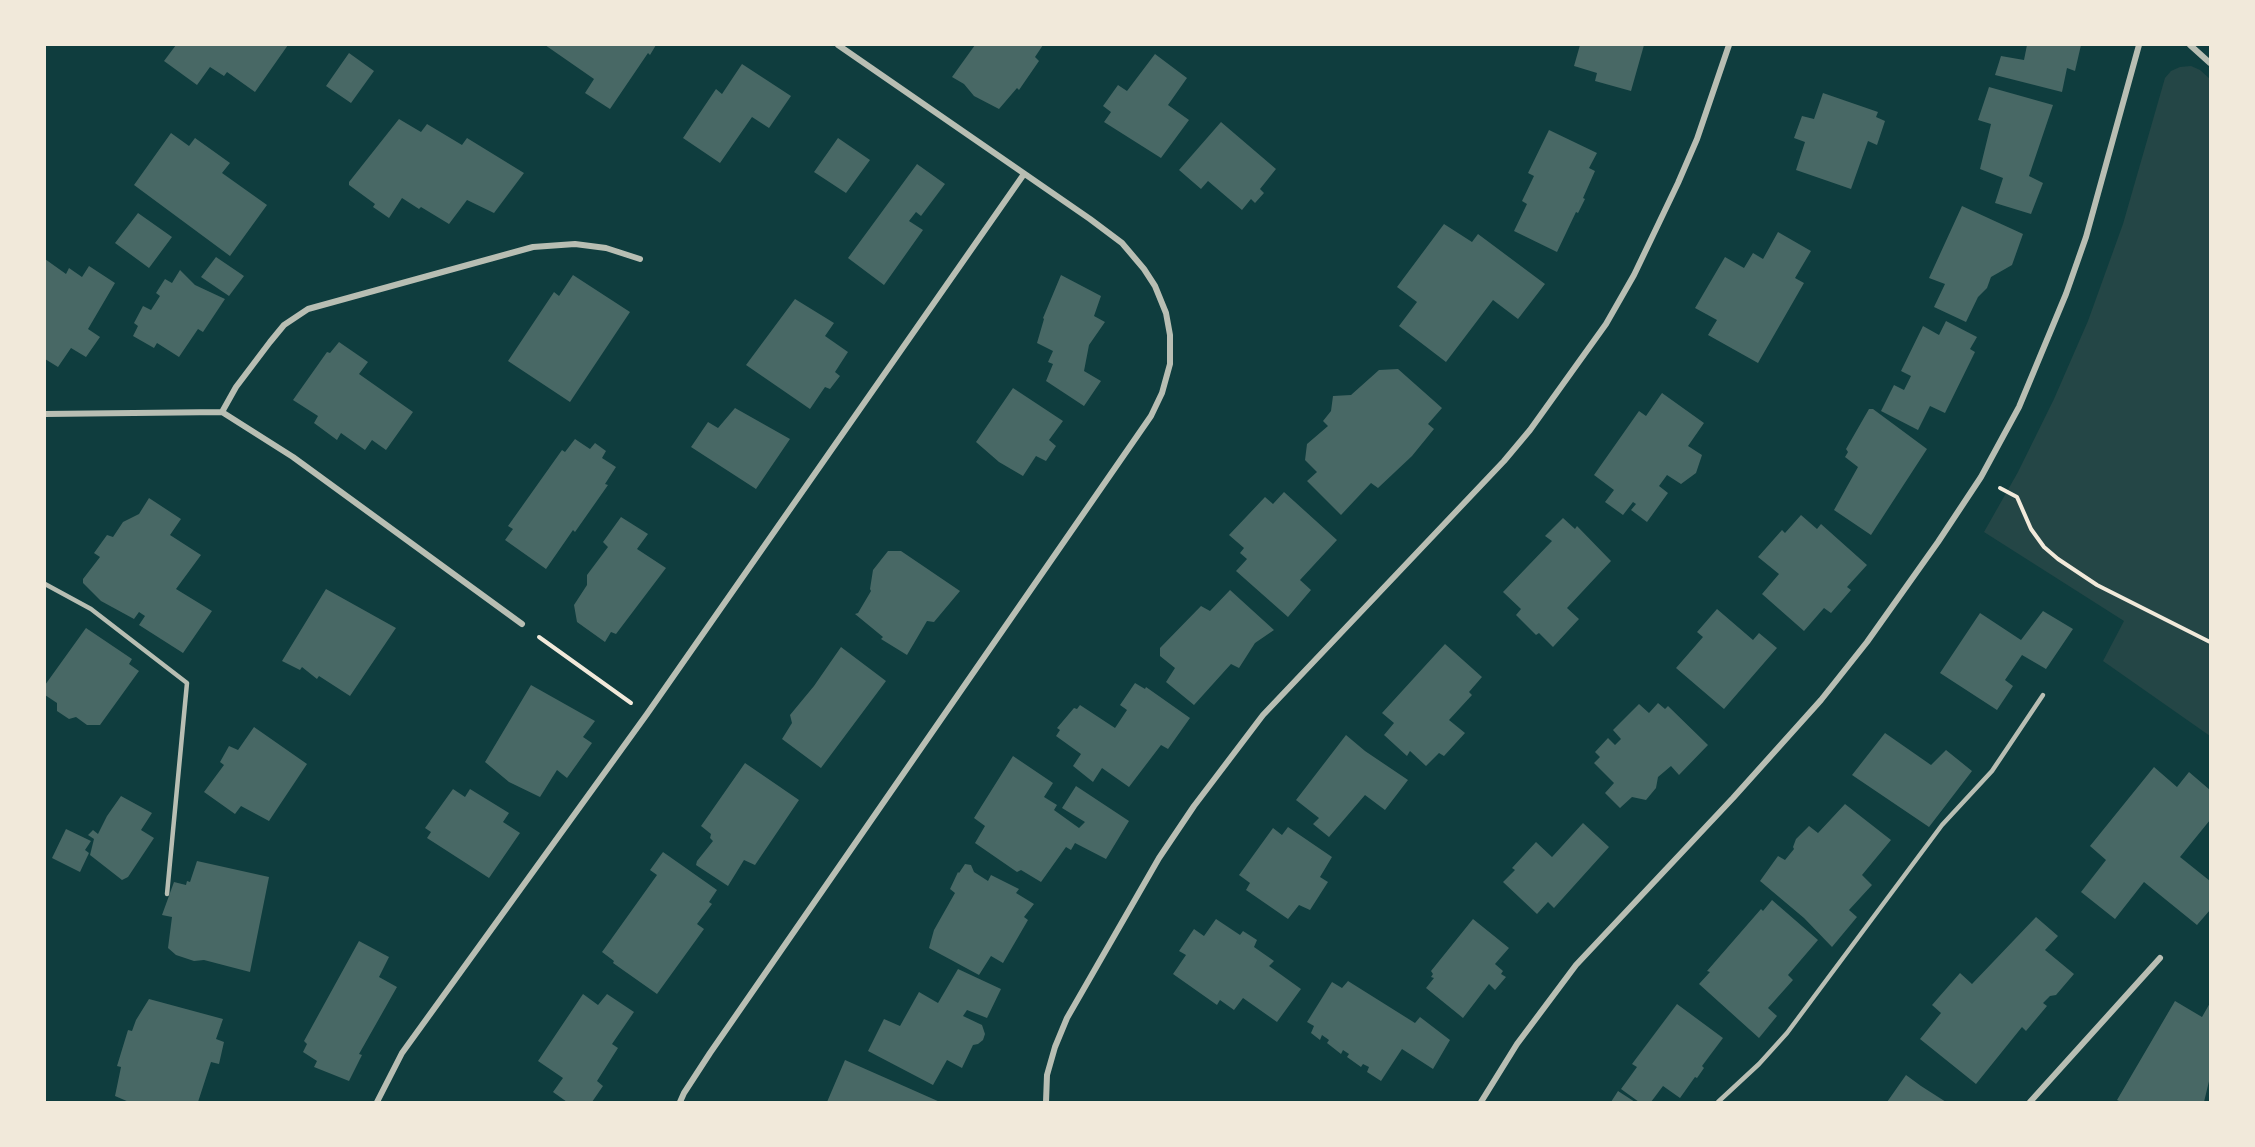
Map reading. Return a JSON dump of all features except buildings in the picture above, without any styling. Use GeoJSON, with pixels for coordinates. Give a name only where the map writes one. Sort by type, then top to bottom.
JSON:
{"type":"FeatureCollection","features":[{"type":"Feature","properties":{"kind":"street"},"geometry":{"type":"LineString","coordinates":[[680,1102],[710,1053],[1151,416],[1162,393],[1170,364],[1170,335],[1166,313],[1155,286],[1122,243],[838,45]]}},
{"type":"Feature","properties":{"kind":"street"},"geometry":{"type":"LineString","coordinates":[[1046,1102],[1047,1075],[1067,1018],[1159,858],[1194,806],[1263,715],[1517,446],[1578,365],[1605,324],[1634,275],[1683,172],[1697,139],[1729,45]]}},
{"type":"Feature","properties":{"kind":"street"},"geometry":{"type":"LineString","coordinates":[[1481,1102],[1517,1044],[1576,965],[1733,798],[1827,691],[1873,633],[1938,542],[1980,477],[2019,407],[2066,294],[2086,237],[2139,45]]}},
{"type":"Feature","properties":{"kind":"street"},"geometry":{"type":"LineString","coordinates":[[2190,45],[2210,63]]}},
{"type":"Feature","properties":{"kind":"street"},"geometry":{"type":"LineString","coordinates":[[377,1102],[402,1053],[647,714],[1024,174]]}},
{"type":"Feature","properties":{"kind":"street"},"geometry":{"type":"LineString","coordinates":[[222,412],[236,387],[284,325],[308,309],[533,247],[575,244],[606,248],[640,259]]}},
{"type":"Feature","properties":{"kind":"street"},"geometry":{"type":"LineString","coordinates":[[45,414],[222,412],[293,457],[522,624]]}},
{"type":"Feature","properties":{"kind":"street"},"geometry":{"type":"LineString","coordinates":[[2030,1102],[2160,958]]}},
{"type":"Feature","properties":{"kind":"lane"},"geometry":{"type":"LineString","coordinates":[[45,584],[91,609],[187,683],[167,894]]}},
{"type":"Feature","properties":{"kind":"lane"},"geometry":{"type":"LineString","coordinates":[[1718,1102],[1759,1064],[1787,1033],[1942,825],[1992,771],[2043,695]]}},
{"type":"Feature","properties":{"kind":"path"},"geometry":{"type":"LineString","coordinates":[[2017,497],[2031,530],[2044,547],[2058,559],[2097,585],[2210,642]]}},
{"type":"Feature","properties":{"kind":"path"},"geometry":{"type":"LineString","coordinates":[[522,624],[647,714]]}},
{"type":"Feature","properties":{"kind":"shaded area"},"geometry":{"type":"Polygon","coordinates":[[[2191,66],[2210,79],[2210,736],[2103,661],[2124,621],[1984,532],[2018,472],[2054,399],[2088,321],[2123,224],[2165,78],[2171,71],[2191,66]]]}}]}
